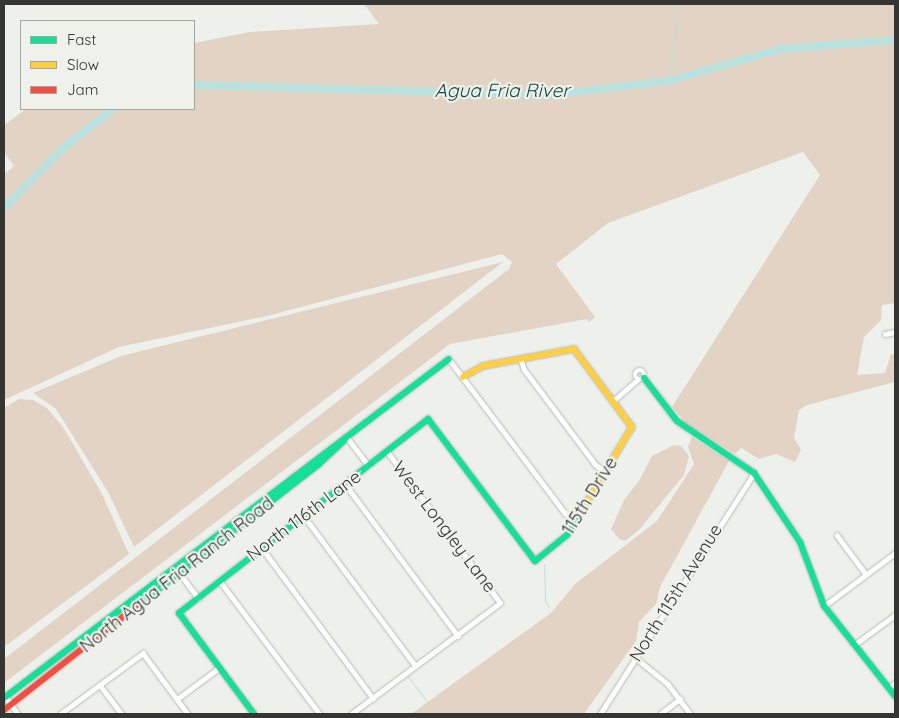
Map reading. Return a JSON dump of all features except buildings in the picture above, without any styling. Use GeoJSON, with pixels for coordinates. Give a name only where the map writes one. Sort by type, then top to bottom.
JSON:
{"type":"FeatureCollection","features":[{"type":"Feature","properties":{"kind":"street"},"geometry":{"type":"LineString","coordinates":[[885,334],[895,332]]}},
{"type":"Feature","properties":{"kind":"street"},"geometry":{"type":"LineString","coordinates":[[463,377],[483,366],[574,349],[613,401],[641,379],[677,421],[754,473],[800,542],[824,606],[895,696]]}},
{"type":"Feature","properties":{"kind":"street"},"geometry":{"type":"LineString","coordinates":[[521,358],[524,369],[577,441],[595,464],[606,472]]}},
{"type":"Feature","properties":{"kind":"street"},"geometry":{"type":"LineString","coordinates":[[449,359],[565,514],[576,522]]}},
{"type":"Feature","properties":{"kind":"street","name":"North Agua Fria Ranch Road"},"geometry":{"type":"LineString","coordinates":[[5,697],[319,464],[347,437],[449,359]]}},
{"type":"Feature","properties":{"kind":"street","name":"115th Drive"},"geometry":{"type":"LineString","coordinates":[[539,561],[563,540],[576,522],[632,427],[613,401]]}},
{"type":"Feature","properties":{"kind":"street","name":"North 116th Lane"},"geometry":{"type":"LineString","coordinates":[[220,668],[179,613],[370,467],[428,418],[539,561]]}},
{"type":"Feature","properties":{"kind":"street"},"geometry":{"type":"LineString","coordinates":[[347,437],[370,467]]}},
{"type":"Feature","properties":{"kind":"street","name":"West Longley Lane"},"geometry":{"type":"LineString","coordinates":[[388,452],[500,603],[458,636]]}},
{"type":"Feature","properties":{"kind":"street","name":"North 115th Avenue"},"geometry":{"type":"LineString","coordinates":[[600,714],[754,473]]}},
{"type":"Feature","properties":{"kind":"street"},"geometry":{"type":"LineString","coordinates":[[346,484],[458,636],[415,665],[351,714]]}},
{"type":"Feature","properties":{"kind":"street"},"geometry":{"type":"LineString","coordinates":[[304,516],[415,665]]}},
{"type":"Feature","properties":{"kind":"street"},"geometry":{"type":"LineString","coordinates":[[837,535],[866,574]]}},
{"type":"Feature","properties":{"kind":"street"},"geometry":{"type":"LineString","coordinates":[[262,548],[373,698]]}},
{"type":"Feature","properties":{"kind":"street"},"geometry":{"type":"LineString","coordinates":[[824,606],[895,553]]}},
{"type":"Feature","properties":{"kind":"street"},"geometry":{"type":"LineString","coordinates":[[176,570],[198,598]]}},
{"type":"Feature","properties":{"kind":"street","name":"North Agua Fria Ranch Road"},"geometry":{"type":"LineString","coordinates":[[4,710],[118,623],[176,570]]}},
{"type":"Feature","properties":{"kind":"street"},"geometry":{"type":"LineString","coordinates":[[220,581],[320,714]]}},
{"type":"Feature","properties":{"kind":"street"},"geometry":{"type":"LineString","coordinates":[[854,645],[895,615]]}},
{"type":"Feature","properties":{"kind":"street"},"geometry":{"type":"LineString","coordinates":[[60,714],[143,653],[188,714]]}},
{"type":"Feature","properties":{"kind":"street"},"geometry":{"type":"LineString","coordinates":[[636,658],[654,671],[691,714]]}},
{"type":"Feature","properties":{"kind":"street"},"geometry":{"type":"LineString","coordinates":[[177,699],[220,668],[254,714]]}},
{"type":"Feature","properties":{"kind":"street"},"geometry":{"type":"LineString","coordinates":[[889,688],[895,683]]}},
{"type":"Feature","properties":{"kind":"street"},"geometry":{"type":"LineString","coordinates":[[100,685],[122,714]]}},
{"type":"Feature","properties":{"kind":"street"},"geometry":{"type":"LineString","coordinates":[[5,697],[18,714]]}},
{"type":"Feature","properties":{"kind":"street"},"geometry":{"type":"LineString","coordinates":[[660,714],[680,699]]}},
{"type":"Feature","properties":{"kind":"shaded area"},"geometry":{"type":"Polygon","coordinates":[[[364,4],[895,4],[895,303],[882,305],[881,320],[864,337],[857,375],[885,373],[891,354],[895,355],[895,382],[807,405],[799,410],[794,438],[801,450],[795,462],[776,454],[759,459],[741,448],[735,454],[686,423],[672,407],[820,175],[803,152],[608,223],[556,264],[595,317],[589,322],[587,319],[450,344],[4,683],[4,659],[509,269],[512,262],[502,254],[267,316],[119,347],[4,400],[4,174],[14,166],[4,152],[4,125],[25,110],[195,110],[195,43],[250,32],[379,24],[364,4]]]}},
{"type":"Feature","properties":{"kind":"shaded area"},"geometry":{"type":"Polygon","coordinates":[[[503,262],[134,547],[108,492],[56,409],[33,393],[121,356],[503,262]]]}},
{"type":"Feature","properties":{"kind":"shaded area"},"geometry":{"type":"Polygon","coordinates":[[[19,399],[33,400],[47,408],[63,427],[102,494],[129,554],[4,647],[4,408],[19,399]]]}},
{"type":"Feature","properties":{"kind":"shaded area"},"geometry":{"type":"Polygon","coordinates":[[[692,437],[729,461],[660,587],[656,604],[639,622],[636,641],[584,714],[411,714],[551,613],[575,584],[657,521],[694,464],[688,447],[692,437]]]}},
{"type":"Feature","properties":{"kind":"shaded area"},"geometry":{"type":"Polygon","coordinates":[[[674,445],[681,446],[689,456],[684,475],[639,530],[625,541],[619,539],[611,529],[624,500],[639,481],[652,456],[674,445]]]}},
{"type":"Feature","properties":{"kind":"waterway"},"geometry":{"type":"LineString","coordinates":[[668,81],[676,32],[674,4]]}},
{"type":"Feature","properties":{"kind":"waterway","name":"Agua Fria River"},"geometry":{"type":"LineString","coordinates":[[195,85],[549,95],[668,81],[781,49],[895,40]]}},
{"type":"Feature","properties":{"kind":"waterway","name":"Agua Fria River"},"geometry":{"type":"LineString","coordinates":[[4,208],[62,149],[112,110]]}},
{"type":"Feature","properties":{"kind":"waterway"},"geometry":{"type":"LineString","coordinates":[[544,564],[545,601],[549,607]]}},
{"type":"Feature","properties":{"kind":"waterway"},"geometry":{"type":"LineString","coordinates":[[407,675],[426,700]]}},
{"type":"Feature","properties":{"kind":"traffic: fast"},"geometry":{"type":"LineString","coordinates":[[4,698],[449,359]]}},
{"type":"Feature","properties":{"kind":"traffic: fast"},"geometry":{"type":"LineString","coordinates":[[644,378],[677,421],[754,473],[800,542],[824,606],[895,696]]}},
{"type":"Feature","properties":{"kind":"traffic: fast"},"geometry":{"type":"LineString","coordinates":[[254,714],[179,613],[428,419],[535,561],[567,535],[585,505]]}},
{"type":"Feature","properties":{"kind":"traffic: fast"},"geometry":{"type":"LineString","coordinates":[[138,605],[319,464],[345,440]]}},
{"type":"Feature","properties":{"kind":"traffic: slow"},"geometry":{"type":"LineString","coordinates":[[463,377],[483,366],[574,349],[632,427],[585,505]]}},
{"type":"Feature","properties":{"kind":"traffic: jam"},"geometry":{"type":"LineString","coordinates":[[4,710],[138,605]]}}]}
